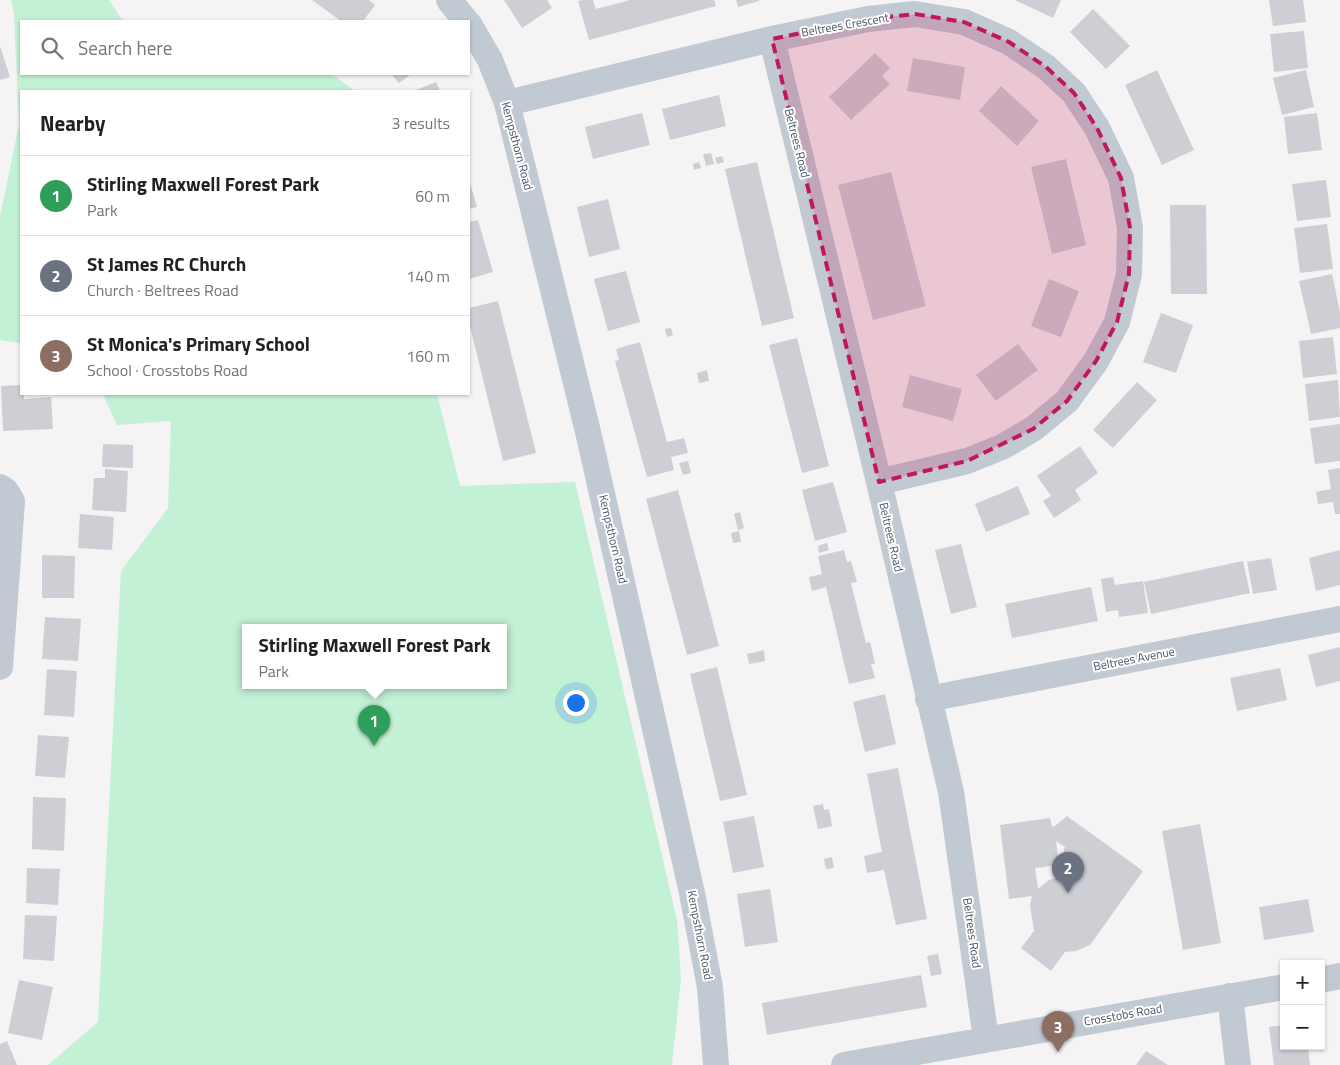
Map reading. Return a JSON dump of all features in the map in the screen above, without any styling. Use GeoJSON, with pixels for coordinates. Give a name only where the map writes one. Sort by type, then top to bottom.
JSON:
{"type":"FeatureCollection","features":[{"type":"Feature","properties":{"kind":"street"},"geometry":{"type":"LineString","coordinates":[[449,0],[465,20]]}},
{"type":"Feature","properties":{"kind":"street","name":"Beltrees Crescent"},"geometry":{"type":"LineString","coordinates":[[507,103],[772,39],[868,19],[915,14],[964,22],[1009,42],[1046,67],[1074,93],[1097,128],[1121,178],[1130,228],[1129,274],[1117,322],[1096,361],[1067,401],[1033,430],[1002,447],[967,462],[879,482]]}},
{"type":"Feature","properties":{"kind":"street","name":"Kempsthorn Road"},"geometry":{"type":"LineString","coordinates":[[470,26],[490,60],[507,103],[589,436],[692,893],[710,987],[716,1065]]}},
{"type":"Feature","properties":{"kind":"street","name":"Beltrees Road"},"geometry":{"type":"LineString","coordinates":[[772,39],[879,482],[951,792],[986,1039]]}},
{"type":"Feature","properties":{"kind":"street"},"geometry":{"type":"LineString","coordinates":[[0,486],[6,491],[12,501],[0,667]]}},
{"type":"Feature","properties":{"kind":"street","name":"Beltrees Avenue"},"geometry":{"type":"LineString","coordinates":[[928,698],[1340,619]]}},
{"type":"Feature","properties":{"kind":"street"},"geometry":{"type":"LineString","coordinates":[[1325,979],[1340,976]]}},
{"type":"Feature","properties":{"kind":"street","name":"Crosstobs Road"},"geometry":{"type":"LineString","coordinates":[[844,1065],[1280,988]]}},
{"type":"Feature","properties":{"kind":"street"},"geometry":{"type":"LineString","coordinates":[[1230,996],[1238,1065]]}},
{"type":"Feature","properties":{"kind":"highlighted area"},"geometry":{"type":"Polygon","coordinates":[[[915,14],[964,22],[1009,42],[1046,67],[1074,93],[1097,128],[1121,178],[1130,228],[1129,274],[1117,322],[1096,361],[1067,401],[1033,429],[967,461],[879,482],[772,39],[868,19],[915,14]]]}},
{"type":"Feature","properties":{"kind":"green space"},"geometry":{"type":"Polygon","coordinates":[[[11,0],[109,0],[122,20],[20,20],[20,75],[333,75],[352,90],[20,90],[20,343],[0,340],[0,217],[19,125],[14,15],[11,0]]]}},
{"type":"Feature","properties":{"kind":"green space"},"geometry":{"type":"Polygon","coordinates":[[[103,395],[437,395],[460,486],[575,482],[677,920],[681,978],[672,1065],[48,1065],[98,1022],[121,571],[168,508],[171,421],[117,425],[103,395]]]}},
{"type":"Feature","properties":{"kind":"building"},"geometry":{"type":"Polygon","coordinates":[[[312,0],[369,0],[375,5],[364,20],[340,20],[312,0]]]}},
{"type":"Feature","properties":{"kind":"building"},"geometry":{"type":"Polygon","coordinates":[[[504,0],[547,0],[552,8],[522,28],[504,0]]]}},
{"type":"Feature","properties":{"kind":"building"},"geometry":{"type":"Polygon","coordinates":[[[593,0],[596,9],[630,0],[714,0],[716,6],[589,40],[578,1],[593,0]]]}},
{"type":"Feature","properties":{"kind":"building"},"geometry":{"type":"Polygon","coordinates":[[[736,0],[759,0],[759,1],[738,7],[736,0]]]}},
{"type":"Feature","properties":{"kind":"building"},"geometry":{"type":"Polygon","coordinates":[[[1015,0],[1061,0],[1053,18],[1015,0]]]}},
{"type":"Feature","properties":{"kind":"building"},"geometry":{"type":"Polygon","coordinates":[[[1269,0],[1303,0],[1306,22],[1273,26],[1269,0]]]}},
{"type":"Feature","properties":{"kind":"building"},"geometry":{"type":"Polygon","coordinates":[[[1093,9],[1130,46],[1106,69],[1070,32],[1093,9]]]}},
{"type":"Feature","properties":{"kind":"building"},"geometry":{"type":"Polygon","coordinates":[[[1304,31],[1308,68],[1274,72],[1270,34],[1304,31]]]}},
{"type":"Feature","properties":{"kind":"building"},"geometry":{"type":"Polygon","coordinates":[[[0,46],[10,77],[0,80],[0,46]]]}},
{"type":"Feature","properties":{"kind":"building"},"geometry":{"type":"Polygon","coordinates":[[[875,53],[890,68],[882,76],[890,84],[851,120],[829,97],[875,53]]]}},
{"type":"Feature","properties":{"kind":"building"},"geometry":{"type":"Polygon","coordinates":[[[913,58],[965,67],[960,100],[907,91],[913,58]]]}},
{"type":"Feature","properties":{"kind":"building"},"geometry":{"type":"Polygon","coordinates":[[[1157,70],[1194,150],[1162,165],[1125,85],[1157,70]]]}},
{"type":"Feature","properties":{"kind":"building"},"geometry":{"type":"Polygon","coordinates":[[[1306,70],[1314,107],[1282,115],[1273,78],[1306,70]]]}},
{"type":"Feature","properties":{"kind":"building"},"geometry":{"type":"Polygon","coordinates":[[[392,75],[410,75],[399,83],[392,75]]]}},
{"type":"Feature","properties":{"kind":"building"},"geometry":{"type":"Polygon","coordinates":[[[436,82],[440,90],[416,90],[436,82]]]}},
{"type":"Feature","properties":{"kind":"building"},"geometry":{"type":"Polygon","coordinates":[[[1001,86],[1039,121],[1017,146],[979,111],[1001,86]]]}},
{"type":"Feature","properties":{"kind":"building"},"geometry":{"type":"Polygon","coordinates":[[[719,95],[726,126],[670,140],[662,109],[719,95]]]}},
{"type":"Feature","properties":{"kind":"building"},"geometry":{"type":"Polygon","coordinates":[[[642,113],[650,145],[593,159],[585,127],[642,113]]]}},
{"type":"Feature","properties":{"kind":"building"},"geometry":{"type":"Polygon","coordinates":[[[1317,113],[1322,150],[1288,154],[1284,117],[1317,113]]]}},
{"type":"Feature","properties":{"kind":"building"},"geometry":{"type":"Polygon","coordinates":[[[711,153],[714,164],[706,166],[703,154],[711,153]]]}},
{"type":"Feature","properties":{"kind":"building"},"geometry":{"type":"Polygon","coordinates":[[[722,156],[724,162],[717,164],[715,158],[722,156]]]}},
{"type":"Feature","properties":{"kind":"building"},"geometry":{"type":"Polygon","coordinates":[[[1066,159],[1086,245],[1052,254],[1031,167],[1066,159]]]}},
{"type":"Feature","properties":{"kind":"building"},"geometry":{"type":"Polygon","coordinates":[[[699,162],[701,168],[694,170],[693,164],[699,162]]]}},
{"type":"Feature","properties":{"kind":"building"},"geometry":{"type":"Polygon","coordinates":[[[757,162],[794,318],[762,326],[725,169],[757,162]]]}},
{"type":"Feature","properties":{"kind":"building"},"geometry":{"type":"Polygon","coordinates":[[[891,172],[926,306],[873,320],[838,185],[891,172]]]}},
{"type":"Feature","properties":{"kind":"building"},"geometry":{"type":"Polygon","coordinates":[[[1326,180],[1331,217],[1297,221],[1292,184],[1326,180]]]}},
{"type":"Feature","properties":{"kind":"building"},"geometry":{"type":"Polygon","coordinates":[[[470,183],[477,207],[470,209],[470,183]]]}},
{"type":"Feature","properties":{"kind":"building"},"geometry":{"type":"Polygon","coordinates":[[[608,199],[620,249],[589,257],[577,207],[608,199]]]}},
{"type":"Feature","properties":{"kind":"building"},"geometry":{"type":"Polygon","coordinates":[[[1170,205],[1206,205],[1207,294],[1171,294],[1170,205]]]}},
{"type":"Feature","properties":{"kind":"building"},"geometry":{"type":"Polygon","coordinates":[[[478,220],[493,272],[470,279],[470,222],[478,220]]]}},
{"type":"Feature","properties":{"kind":"building"},"geometry":{"type":"Polygon","coordinates":[[[1327,224],[1333,269],[1300,273],[1294,228],[1327,224]]]}},
{"type":"Feature","properties":{"kind":"building"},"geometry":{"type":"Polygon","coordinates":[[[626,271],[640,322],[608,331],[594,279],[626,271]]]}},
{"type":"Feature","properties":{"kind":"building"},"geometry":{"type":"Polygon","coordinates":[[[1332,274],[1340,312],[1340,328],[1311,334],[1299,281],[1332,274]]]}},
{"type":"Feature","properties":{"kind":"building"},"geometry":{"type":"Polygon","coordinates":[[[1049,279],[1079,291],[1061,337],[1031,326],[1049,279]]]}},
{"type":"Feature","properties":{"kind":"building"},"geometry":{"type":"Polygon","coordinates":[[[498,301],[536,453],[503,461],[470,326],[470,308],[498,301]]]}},
{"type":"Feature","properties":{"kind":"building"},"geometry":{"type":"Polygon","coordinates":[[[1161,313],[1193,325],[1176,373],[1143,362],[1161,313]]]}},
{"type":"Feature","properties":{"kind":"building"},"geometry":{"type":"Polygon","coordinates":[[[671,328],[673,335],[667,337],[665,329],[671,328]]]}},
{"type":"Feature","properties":{"kind":"building"},"geometry":{"type":"Polygon","coordinates":[[[1333,337],[1337,374],[1303,378],[1299,341],[1333,337]]]}},
{"type":"Feature","properties":{"kind":"building"},"geometry":{"type":"Polygon","coordinates":[[[797,338],[829,466],[802,473],[769,345],[797,338]]]}},
{"type":"Feature","properties":{"kind":"building"},"geometry":{"type":"Polygon","coordinates":[[[640,342],[667,442],[684,438],[688,453],[671,457],[674,470],[647,477],[615,361],[619,360],[616,349],[640,342]]]}},
{"type":"Feature","properties":{"kind":"building"},"geometry":{"type":"Polygon","coordinates":[[[1018,344],[1038,370],[996,401],[976,375],[1018,344]]]}},
{"type":"Feature","properties":{"kind":"building"},"geometry":{"type":"Polygon","coordinates":[[[707,370],[709,381],[699,383],[697,373],[707,370]]]}},
{"type":"Feature","properties":{"kind":"building"},"geometry":{"type":"Polygon","coordinates":[[[910,375],[962,389],[953,421],[902,407],[910,375]]]}},
{"type":"Feature","properties":{"kind":"building"},"geometry":{"type":"Polygon","coordinates":[[[1338,380],[1340,417],[1309,421],[1305,384],[1338,380]]]}},
{"type":"Feature","properties":{"kind":"building"},"geometry":{"type":"Polygon","coordinates":[[[1137,382],[1157,400],[1113,448],[1093,430],[1137,382]]]}},
{"type":"Feature","properties":{"kind":"building"},"geometry":{"type":"Polygon","coordinates":[[[20,385],[20,395],[24,395],[24,399],[51,397],[53,429],[3,431],[1,386],[20,385]]]}},
{"type":"Feature","properties":{"kind":"building"},"geometry":{"type":"Polygon","coordinates":[[[1340,424],[1340,461],[1315,464],[1310,428],[1340,424]]]}},
{"type":"Feature","properties":{"kind":"building"},"geometry":{"type":"Polygon","coordinates":[[[103,444],[133,445],[133,468],[102,467],[103,444]]]}},
{"type":"Feature","properties":{"kind":"building"},"geometry":{"type":"Polygon","coordinates":[[[1080,446],[1098,473],[1075,490],[1081,500],[1054,518],[1043,501],[1051,496],[1037,476],[1080,446]]]}},
{"type":"Feature","properties":{"kind":"building"},"geometry":{"type":"Polygon","coordinates":[[[688,461],[691,473],[683,475],[679,463],[688,461]]]}},
{"type":"Feature","properties":{"kind":"building"},"geometry":{"type":"Polygon","coordinates":[[[1340,468],[1340,514],[1335,514],[1333,502],[1318,504],[1316,492],[1331,489],[1328,470],[1340,468]]]}},
{"type":"Feature","properties":{"kind":"building"},"geometry":{"type":"Polygon","coordinates":[[[105,469],[128,471],[126,512],[92,510],[94,478],[105,478],[105,469]]]}},
{"type":"Feature","properties":{"kind":"building"},"geometry":{"type":"Polygon","coordinates":[[[833,482],[847,532],[815,541],[802,490],[833,482]]]}},
{"type":"Feature","properties":{"kind":"building"},"geometry":{"type":"Polygon","coordinates":[[[1018,486],[1030,514],[986,532],[975,504],[1018,486]]]}},
{"type":"Feature","properties":{"kind":"building"},"geometry":{"type":"Polygon","coordinates":[[[678,490],[719,646],[687,655],[646,499],[678,490]]]}},
{"type":"Feature","properties":{"kind":"building"},"geometry":{"type":"Polygon","coordinates":[[[740,512],[744,528],[738,530],[734,514],[740,512]]]}},
{"type":"Feature","properties":{"kind":"building"},"geometry":{"type":"Polygon","coordinates":[[[80,514],[114,517],[112,550],[78,548],[80,514]]]}},
{"type":"Feature","properties":{"kind":"building"},"geometry":{"type":"Polygon","coordinates":[[[739,531],[741,542],[733,543],[731,533],[739,531]]]}},
{"type":"Feature","properties":{"kind":"building"},"geometry":{"type":"Polygon","coordinates":[[[827,543],[829,550],[819,553],[818,546],[827,543]]]}},
{"type":"Feature","properties":{"kind":"building"},"geometry":{"type":"Polygon","coordinates":[[[961,544],[977,607],[951,614],[935,550],[961,544]]]}},
{"type":"Feature","properties":{"kind":"building"},"geometry":{"type":"Polygon","coordinates":[[[844,550],[847,562],[851,561],[857,582],[851,583],[866,643],[870,642],[875,664],[871,664],[875,678],[849,684],[826,587],[812,591],[809,577],[822,574],[818,556],[844,550]]]}},
{"type":"Feature","properties":{"kind":"building"},"geometry":{"type":"Polygon","coordinates":[[[1340,550],[1340,585],[1316,591],[1309,558],[1340,550]]]}},
{"type":"Feature","properties":{"kind":"building"},"geometry":{"type":"Polygon","coordinates":[[[42,555],[75,556],[74,598],[42,598],[42,555]]]}},
{"type":"Feature","properties":{"kind":"building"},"geometry":{"type":"Polygon","coordinates":[[[1271,558],[1277,590],[1253,594],[1247,562],[1271,558]]]}},
{"type":"Feature","properties":{"kind":"building"},"geometry":{"type":"Polygon","coordinates":[[[1243,561],[1250,593],[1151,614],[1144,582],[1243,561]]]}},
{"type":"Feature","properties":{"kind":"building"},"geometry":{"type":"Polygon","coordinates":[[[1113,577],[1115,585],[1143,581],[1148,613],[1119,617],[1118,610],[1106,612],[1101,579],[1113,577]]]}},
{"type":"Feature","properties":{"kind":"building"},"geometry":{"type":"Polygon","coordinates":[[[1091,587],[1098,621],[1012,638],[1005,604],[1091,587]]]}},
{"type":"Feature","properties":{"kind":"building"},"geometry":{"type":"Polygon","coordinates":[[[45,617],[81,619],[78,661],[42,659],[45,617]]]}},
{"type":"Feature","properties":{"kind":"building"},"geometry":{"type":"Polygon","coordinates":[[[1340,647],[1340,681],[1316,687],[1308,655],[1340,647]]]}},
{"type":"Feature","properties":{"kind":"building"},"geometry":{"type":"Polygon","coordinates":[[[764,650],[765,661],[749,664],[747,654],[764,650]]]}},
{"type":"Feature","properties":{"kind":"building"},"geometry":{"type":"Polygon","coordinates":[[[717,667],[747,795],[720,801],[690,674],[717,667]]]}},
{"type":"Feature","properties":{"kind":"building"},"geometry":{"type":"Polygon","coordinates":[[[1280,668],[1287,700],[1237,711],[1230,678],[1280,668]]]}},
{"type":"Feature","properties":{"kind":"building"},"geometry":{"type":"Polygon","coordinates":[[[47,669],[77,671],[74,717],[44,715],[47,669]]]}},
{"type":"Feature","properties":{"kind":"building"},"geometry":{"type":"Polygon","coordinates":[[[885,694],[896,744],[865,752],[853,702],[885,694]]]}},
{"type":"Feature","properties":{"kind":"building"},"geometry":{"type":"Polygon","coordinates":[[[38,735],[69,737],[65,778],[35,776],[38,735]]]}},
{"type":"Feature","properties":{"kind":"building"},"geometry":{"type":"Polygon","coordinates":[[[898,768],[927,919],[896,925],[884,870],[867,873],[864,856],[882,852],[867,774],[898,768]]]}},
{"type":"Feature","properties":{"kind":"building"},"geometry":{"type":"Polygon","coordinates":[[[33,797],[66,798],[64,851],[32,849],[33,797]]]}},
{"type":"Feature","properties":{"kind":"building"},"geometry":{"type":"Polygon","coordinates":[[[823,804],[824,810],[829,809],[832,826],[818,829],[813,806],[823,804]]]}},
{"type":"Feature","properties":{"kind":"building"},"geometry":{"type":"Polygon","coordinates":[[[754,816],[764,867],[733,873],[723,822],[754,816]]]}},
{"type":"Feature","properties":{"kind":"building"},"geometry":{"type":"Polygon","coordinates":[[[1067,816],[1143,871],[1090,945],[1076,951],[1065,952],[1051,971],[1021,948],[1034,931],[1030,905],[1032,896],[1009,899],[1000,825],[1050,818],[1052,827],[1067,816]],[[1056,841],[1059,865],[1035,868],[1038,889],[1049,880],[1063,876],[1072,865],[1062,857],[1065,847],[1056,841]]]}},
{"type":"Feature","properties":{"kind":"building"},"geometry":{"type":"Polygon","coordinates":[[[1200,824],[1221,943],[1183,950],[1162,831],[1200,824]]]}},
{"type":"Feature","properties":{"kind":"building"},"geometry":{"type":"Polygon","coordinates":[[[832,857],[834,868],[826,869],[824,859],[832,857]]]}},
{"type":"Feature","properties":{"kind":"building"},"geometry":{"type":"Polygon","coordinates":[[[27,868],[60,869],[58,905],[26,903],[27,868]]]}},
{"type":"Feature","properties":{"kind":"building"},"geometry":{"type":"Polygon","coordinates":[[[770,889],[778,942],[745,947],[737,894],[770,889]]]}},
{"type":"Feature","properties":{"kind":"building"},"geometry":{"type":"Polygon","coordinates":[[[1308,899],[1314,932],[1264,940],[1259,907],[1308,899]]]}},
{"type":"Feature","properties":{"kind":"building"},"geometry":{"type":"Polygon","coordinates":[[[25,915],[57,916],[54,961],[23,959],[25,915]]]}},
{"type":"Feature","properties":{"kind":"building"},"geometry":{"type":"Polygon","coordinates":[[[938,954],[942,974],[931,976],[927,956],[938,954]]]}},
{"type":"Feature","properties":{"kind":"building"},"geometry":{"type":"Polygon","coordinates":[[[921,975],[927,1007],[767,1035],[762,1003],[921,975]]]}},
{"type":"Feature","properties":{"kind":"building"},"geometry":{"type":"Polygon","coordinates":[[[19,980],[53,987],[42,1040],[8,1033],[19,980]]]}},
{"type":"Feature","properties":{"kind":"building"},"geometry":{"type":"Polygon","coordinates":[[[1280,1026],[1280,1050],[1308,1050],[1310,1065],[1274,1065],[1269,1027],[1280,1026]]]}},
{"type":"Feature","properties":{"kind":"building"},"geometry":{"type":"Polygon","coordinates":[[[7,1041],[17,1065],[0,1065],[0,1044],[7,1041]]]}},
{"type":"Feature","properties":{"kind":"building"},"geometry":{"type":"Polygon","coordinates":[[[1146,1051],[1168,1065],[1136,1065],[1146,1051]]]}},
{"type":"Feature","properties":{"kind":"place","name":"Stirling Maxwell Forest Park"},"geometry":{"type":"Point","coordinates":[374,746]}},
{"type":"Feature","properties":{"kind":"place","name":"St James RC Church"},"geometry":{"type":"Point","coordinates":[1068,893]}},
{"type":"Feature","properties":{"kind":"place","name":"St Monica's Primary School"},"geometry":{"type":"Point","coordinates":[1058,1052]}}]}
